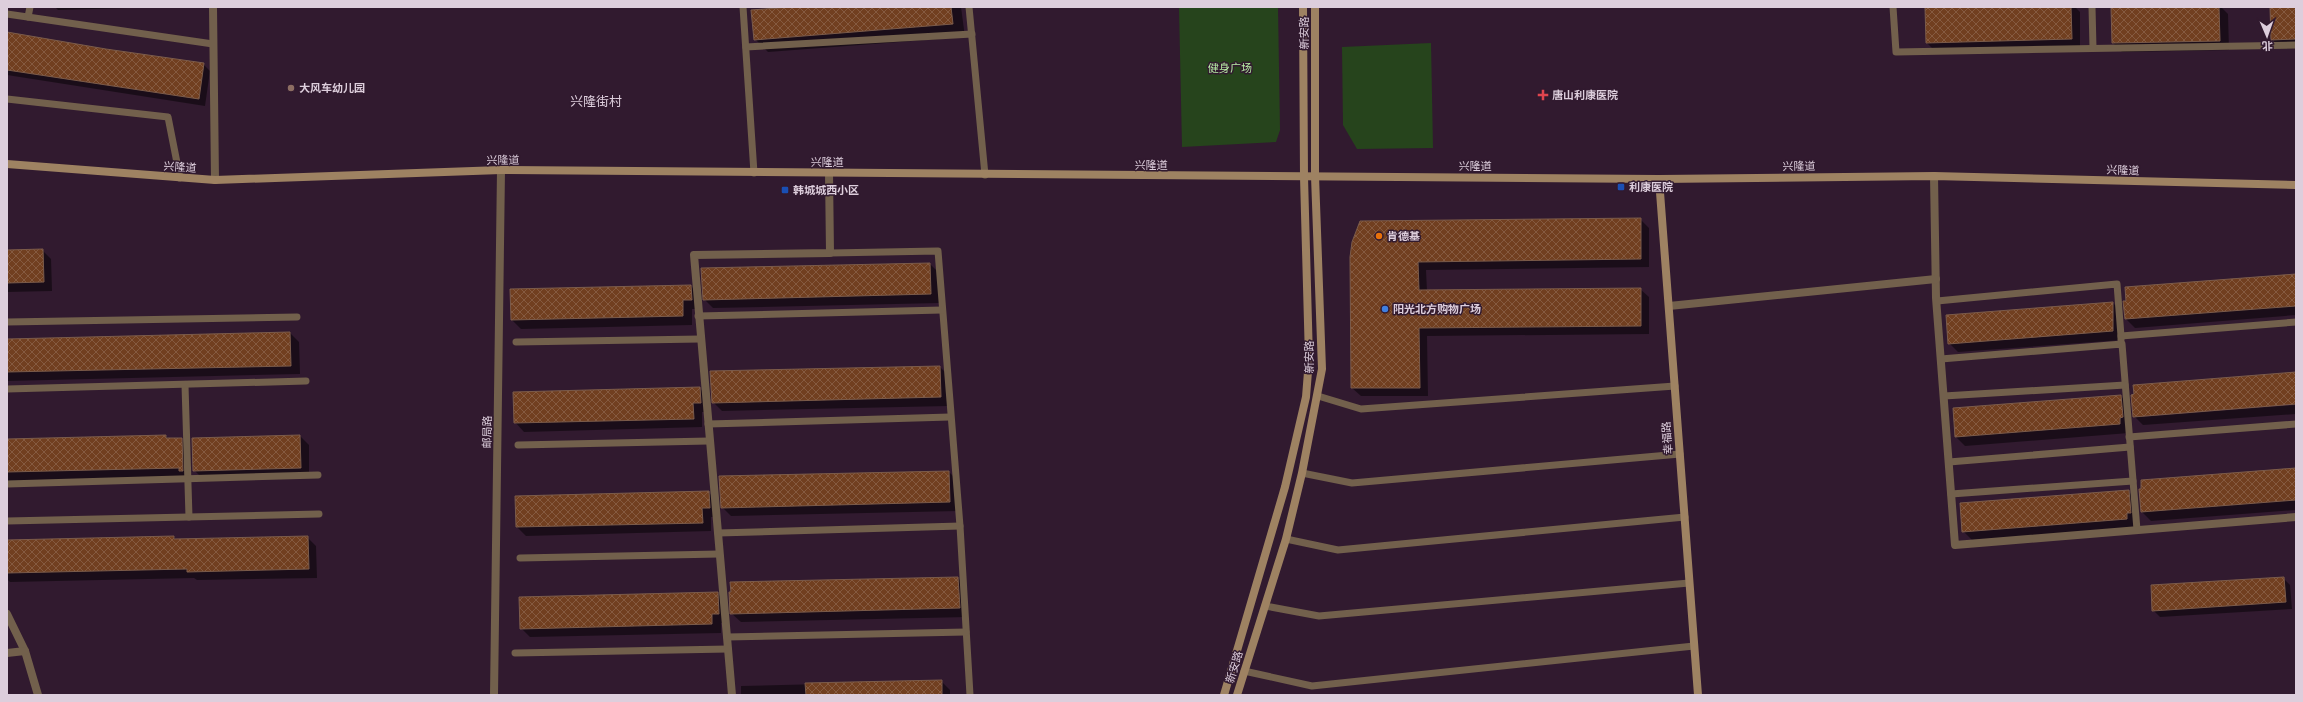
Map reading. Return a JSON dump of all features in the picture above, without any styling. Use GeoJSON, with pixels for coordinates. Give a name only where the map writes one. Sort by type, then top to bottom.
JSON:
{"type":"FeatureCollection","features":[{"type":"Feature","properties":{"kind":"main road","name":"新安路"},"geometry":{"type":"LineString","coordinates":[[1224,695],[1285,487],[1306,397],[1309,359],[1304,177],[1304,7]]}},
{"type":"Feature","properties":{"kind":"main road","name":"新安路"},"geometry":{"type":"LineString","coordinates":[[1237,695],[1286,539],[1302,473],[1322,370],[1315,176],[1315,7]]}},
{"type":"Feature","properties":{"kind":"main road","name":"兴隆道"},"geometry":{"type":"LineString","coordinates":[[7,164],[215,180],[501,170],[985,175],[1659,179],[1934,176],[2296,185]]}},
{"type":"Feature","properties":{"kind":"main road","name":"幸福路"},"geometry":{"type":"LineString","coordinates":[[1659,179],[1698,695]]}},
{"type":"Feature","properties":{"kind":"street"},"geometry":{"type":"LineString","coordinates":[[213,7],[215,180]]}},
{"type":"Feature","properties":{"kind":"street","name":"邮局路"},"geometry":{"type":"LineString","coordinates":[[494,695],[501,170]]}},
{"type":"Feature","properties":{"kind":"street"},"geometry":{"type":"LineString","coordinates":[[732,695],[698,316],[694,255],[830,253],[829,173]]}},
{"type":"Feature","properties":{"kind":"street"},"geometry":{"type":"LineString","coordinates":[[1934,176],[1937,301],[1955,545],[2296,517]]}},
{"type":"Feature","properties":{"kind":"street"},"geometry":{"type":"LineString","coordinates":[[1669,306],[1936,279]]}},
{"type":"Feature","properties":{"kind":"street"},"geometry":{"type":"LineString","coordinates":[[7,614],[25,651],[38,695]]}},
{"type":"Feature","properties":{"kind":"street"},"geometry":{"type":"LineString","coordinates":[[7,653],[25,651]]}},
{"type":"Feature","properties":{"kind":"lane"},"geometry":{"type":"LineString","coordinates":[[28,17],[30,7]]}},
{"type":"Feature","properties":{"kind":"lane"},"geometry":{"type":"LineString","coordinates":[[743,7],[754,173]]}},
{"type":"Feature","properties":{"kind":"lane"},"geometry":{"type":"LineString","coordinates":[[969,7],[985,175]]}},
{"type":"Feature","properties":{"kind":"lane"},"geometry":{"type":"LineString","coordinates":[[1893,7],[1896,52],[2296,45]]}},
{"type":"Feature","properties":{"kind":"lane"},"geometry":{"type":"LineString","coordinates":[[2092,7],[2093,48]]}},
{"type":"Feature","properties":{"kind":"lane"},"geometry":{"type":"LineString","coordinates":[[7,14],[213,44]]}},
{"type":"Feature","properties":{"kind":"lane"},"geometry":{"type":"LineString","coordinates":[[746,47],[972,34]]}},
{"type":"Feature","properties":{"kind":"lane"},"geometry":{"type":"LineString","coordinates":[[7,99],[168,117],[180,178]]}},
{"type":"Feature","properties":{"kind":"lane"},"geometry":{"type":"LineString","coordinates":[[830,253],[938,251],[950,417],[960,526],[970,695]]}},
{"type":"Feature","properties":{"kind":"lane"},"geometry":{"type":"LineString","coordinates":[[1937,301],[2116,284],[2137,530]]}},
{"type":"Feature","properties":{"kind":"lane"},"geometry":{"type":"LineString","coordinates":[[698,316],[942,310]]}},
{"type":"Feature","properties":{"kind":"lane"},"geometry":{"type":"LineString","coordinates":[[7,322],[297,317]]}},
{"type":"Feature","properties":{"kind":"lane"},"geometry":{"type":"LineString","coordinates":[[2121,336],[2296,322]]}},
{"type":"Feature","properties":{"kind":"lane"},"geometry":{"type":"LineString","coordinates":[[516,342],[700,339]]}},
{"type":"Feature","properties":{"kind":"lane"},"geometry":{"type":"LineString","coordinates":[[1941,359],[2122,344]]}},
{"type":"Feature","properties":{"kind":"lane"},"geometry":{"type":"LineString","coordinates":[[7,389],[306,381]]}},
{"type":"Feature","properties":{"kind":"lane"},"geometry":{"type":"LineString","coordinates":[[185,384],[188,517]]}},
{"type":"Feature","properties":{"kind":"lane"},"geometry":{"type":"LineString","coordinates":[[1944,396],[2125,385]]}},
{"type":"Feature","properties":{"kind":"lane"},"geometry":{"type":"LineString","coordinates":[[1318,396],[1360,409],[1675,386]]}},
{"type":"Feature","properties":{"kind":"lane"},"geometry":{"type":"LineString","coordinates":[[708,424],[950,417]]}},
{"type":"Feature","properties":{"kind":"lane"},"geometry":{"type":"LineString","coordinates":[[2129,437],[2296,424]]}},
{"type":"Feature","properties":{"kind":"lane"},"geometry":{"type":"LineString","coordinates":[[518,445],[709,441]]}},
{"type":"Feature","properties":{"kind":"lane"},"geometry":{"type":"LineString","coordinates":[[1949,462],[2130,446]]}},
{"type":"Feature","properties":{"kind":"lane"},"geometry":{"type":"LineString","coordinates":[[1302,473],[1352,483],[1680,454]]}},
{"type":"Feature","properties":{"kind":"lane"},"geometry":{"type":"LineString","coordinates":[[7,484],[318,475]]}},
{"type":"Feature","properties":{"kind":"lane"},"geometry":{"type":"LineString","coordinates":[[1951,494],[2133,481]]}},
{"type":"Feature","properties":{"kind":"lane"},"geometry":{"type":"LineString","coordinates":[[7,521],[319,514]]}},
{"type":"Feature","properties":{"kind":"lane"},"geometry":{"type":"LineString","coordinates":[[1286,539],[1338,550],[1684,518]]}},
{"type":"Feature","properties":{"kind":"lane"},"geometry":{"type":"LineString","coordinates":[[718,533],[960,526]]}},
{"type":"Feature","properties":{"kind":"lane"},"geometry":{"type":"LineString","coordinates":[[520,558],[719,554]]}},
{"type":"Feature","properties":{"kind":"lane"},"geometry":{"type":"LineString","coordinates":[[1265,606],[1319,616],[1689,583]]}},
{"type":"Feature","properties":{"kind":"lane"},"geometry":{"type":"LineString","coordinates":[[727,637],[966,632]]}},
{"type":"Feature","properties":{"kind":"lane"},"geometry":{"type":"LineString","coordinates":[[1244,671],[1312,686],[1694,646]]}},
{"type":"Feature","properties":{"kind":"lane"},"geometry":{"type":"LineString","coordinates":[[515,652],[728,649]]}},
{"type":"Feature","properties":{"kind":"green space","name":"健身广场"},"geometry":{"type":"Polygon","coordinates":[[[1179,7],[1278,7],[1280,130],[1276,142],[1182,147],[1179,7]]]}},
{"type":"Feature","properties":{"kind":"green space"},"geometry":{"type":"Polygon","coordinates":[[[1431,43],[1433,148],[1357,149],[1343,125],[1342,47],[1431,43]]]}},
{"type":"Feature","properties":{"kind":"building"},"geometry":{"type":"Polygon","coordinates":[[[791,7],[951,7],[953,24],[754,40],[751,10],[791,7]]]}},
{"type":"Feature","properties":{"kind":"building"},"geometry":{"type":"Polygon","coordinates":[[[1925,7],[2071,7],[2072,39],[1926,43],[1925,7]]]}},
{"type":"Feature","properties":{"kind":"building"},"geometry":{"type":"Polygon","coordinates":[[[2111,7],[2219,7],[2220,41],[2112,43],[2111,7]]]}},
{"type":"Feature","properties":{"kind":"building"},"geometry":{"type":"Polygon","coordinates":[[[2270,7],[2296,7],[2296,39],[2271,40],[2270,7]]]}},
{"type":"Feature","properties":{"kind":"building"},"geometry":{"type":"Polygon","coordinates":[[[7,32],[106,49],[204,63],[199,99],[7,70],[7,32]]]}},
{"type":"Feature","properties":{"kind":"building"},"geometry":{"type":"Polygon","coordinates":[[[1641,218],[1641,259],[1418,262],[1419,290],[1641,288],[1641,326],[1419,328],[1420,388],[1351,388],[1350,257],[1352,242],[1360,221],[1641,218]]]}},
{"type":"Feature","properties":{"kind":"building"},"geometry":{"type":"Polygon","coordinates":[[[43,249],[44,282],[7,283],[7,250],[43,249]]]}},
{"type":"Feature","properties":{"kind":"building"},"geometry":{"type":"Polygon","coordinates":[[[930,263],[931,294],[703,300],[701,268],[930,263]]]}},
{"type":"Feature","properties":{"kind":"building"},"geometry":{"type":"Polygon","coordinates":[[[2296,274],[2296,306],[2125,319],[2123,301],[2126,301],[2125,287],[2296,274]]]}},
{"type":"Feature","properties":{"kind":"building"},"geometry":{"type":"Polygon","coordinates":[[[691,285],[692,300],[683,300],[683,316],[511,320],[510,289],[691,285]]]}},
{"type":"Feature","properties":{"kind":"building"},"geometry":{"type":"Polygon","coordinates":[[[2113,302],[2113,331],[1948,344],[1946,315],[2113,302]]]}},
{"type":"Feature","properties":{"kind":"building"},"geometry":{"type":"Polygon","coordinates":[[[290,332],[291,366],[7,372],[7,339],[290,332]]]}},
{"type":"Feature","properties":{"kind":"building"},"geometry":{"type":"Polygon","coordinates":[[[940,366],[941,397],[712,403],[710,371],[940,366]]]}},
{"type":"Feature","properties":{"kind":"building"},"geometry":{"type":"Polygon","coordinates":[[[2296,372],[2296,404],[2133,417],[2131,395],[2134,394],[2133,385],[2296,372]]]}},
{"type":"Feature","properties":{"kind":"building"},"geometry":{"type":"Polygon","coordinates":[[[700,387],[701,403],[693,403],[694,419],[514,423],[513,392],[700,387]]]}},
{"type":"Feature","properties":{"kind":"building"},"geometry":{"type":"Polygon","coordinates":[[[2121,395],[2123,417],[2120,418],[2120,424],[1955,437],[1953,408],[2121,395]]]}},
{"type":"Feature","properties":{"kind":"building"},"geometry":{"type":"Polygon","coordinates":[[[166,435],[166,438],[182,438],[183,471],[179,471],[179,468],[7,472],[7,439],[166,435]]]}},
{"type":"Feature","properties":{"kind":"building"},"geometry":{"type":"Polygon","coordinates":[[[300,435],[301,468],[193,471],[192,438],[300,435]]]}},
{"type":"Feature","properties":{"kind":"building"},"geometry":{"type":"Polygon","coordinates":[[[2296,468],[2296,500],[2141,512],[2139,489],[2141,489],[2141,480],[2296,468]]]}},
{"type":"Feature","properties":{"kind":"building"},"geometry":{"type":"Polygon","coordinates":[[[949,471],[950,502],[721,508],[719,476],[949,471]]]}},
{"type":"Feature","properties":{"kind":"building"},"geometry":{"type":"Polygon","coordinates":[[[2129,490],[2131,513],[2127,513],[2127,519],[1962,532],[1960,503],[2129,490]]]}},
{"type":"Feature","properties":{"kind":"building"},"geometry":{"type":"Polygon","coordinates":[[[709,491],[710,508],[702,508],[703,523],[516,527],[515,496],[709,491]]]}},
{"type":"Feature","properties":{"kind":"building"},"geometry":{"type":"Polygon","coordinates":[[[174,536],[174,539],[308,536],[309,569],[187,572],[187,569],[7,573],[7,540],[174,536]]]}},
{"type":"Feature","properties":{"kind":"building"},"geometry":{"type":"Polygon","coordinates":[[[958,577],[960,608],[730,614],[730,582],[958,577]]]}},
{"type":"Feature","properties":{"kind":"building"},"geometry":{"type":"Polygon","coordinates":[[[2284,577],[2286,602],[2152,611],[2151,585],[2284,577]]]}},
{"type":"Feature","properties":{"kind":"building"},"geometry":{"type":"Polygon","coordinates":[[[718,592],[719,614],[712,614],[712,624],[520,629],[519,597],[718,592]]]}},
{"type":"Feature","properties":{"kind":"building"},"geometry":{"type":"Polygon","coordinates":[[[942,680],[942,695],[806,695],[805,683],[942,680]]]}},
{"type":"Feature","properties":{"kind":"place","name":"大风车幼儿园"},"geometry":{"type":"Point","coordinates":[291,88]}},
{"type":"Feature","properties":{"kind":"place","name":"唐山利康医院"},"geometry":{"type":"Point","coordinates":[1543,95]}},
{"type":"Feature","properties":{"kind":"place","name":"利康医院"},"geometry":{"type":"Point","coordinates":[1621,187]}},
{"type":"Feature","properties":{"kind":"place","name":"韩城城西小区"},"geometry":{"type":"Point","coordinates":[785,190]}},
{"type":"Feature","properties":{"kind":"place","name":"肯德基"},"geometry":{"type":"Point","coordinates":[1379,236]}},
{"type":"Feature","properties":{"kind":"place","name":"阳光北方购物广场"},"geometry":{"type":"Point","coordinates":[1385,309]}},
{"type":"Feature","properties":{"kind":"district","name":"兴隆街村"},"geometry":{"type":"Point","coordinates":[596,101]}}]}
